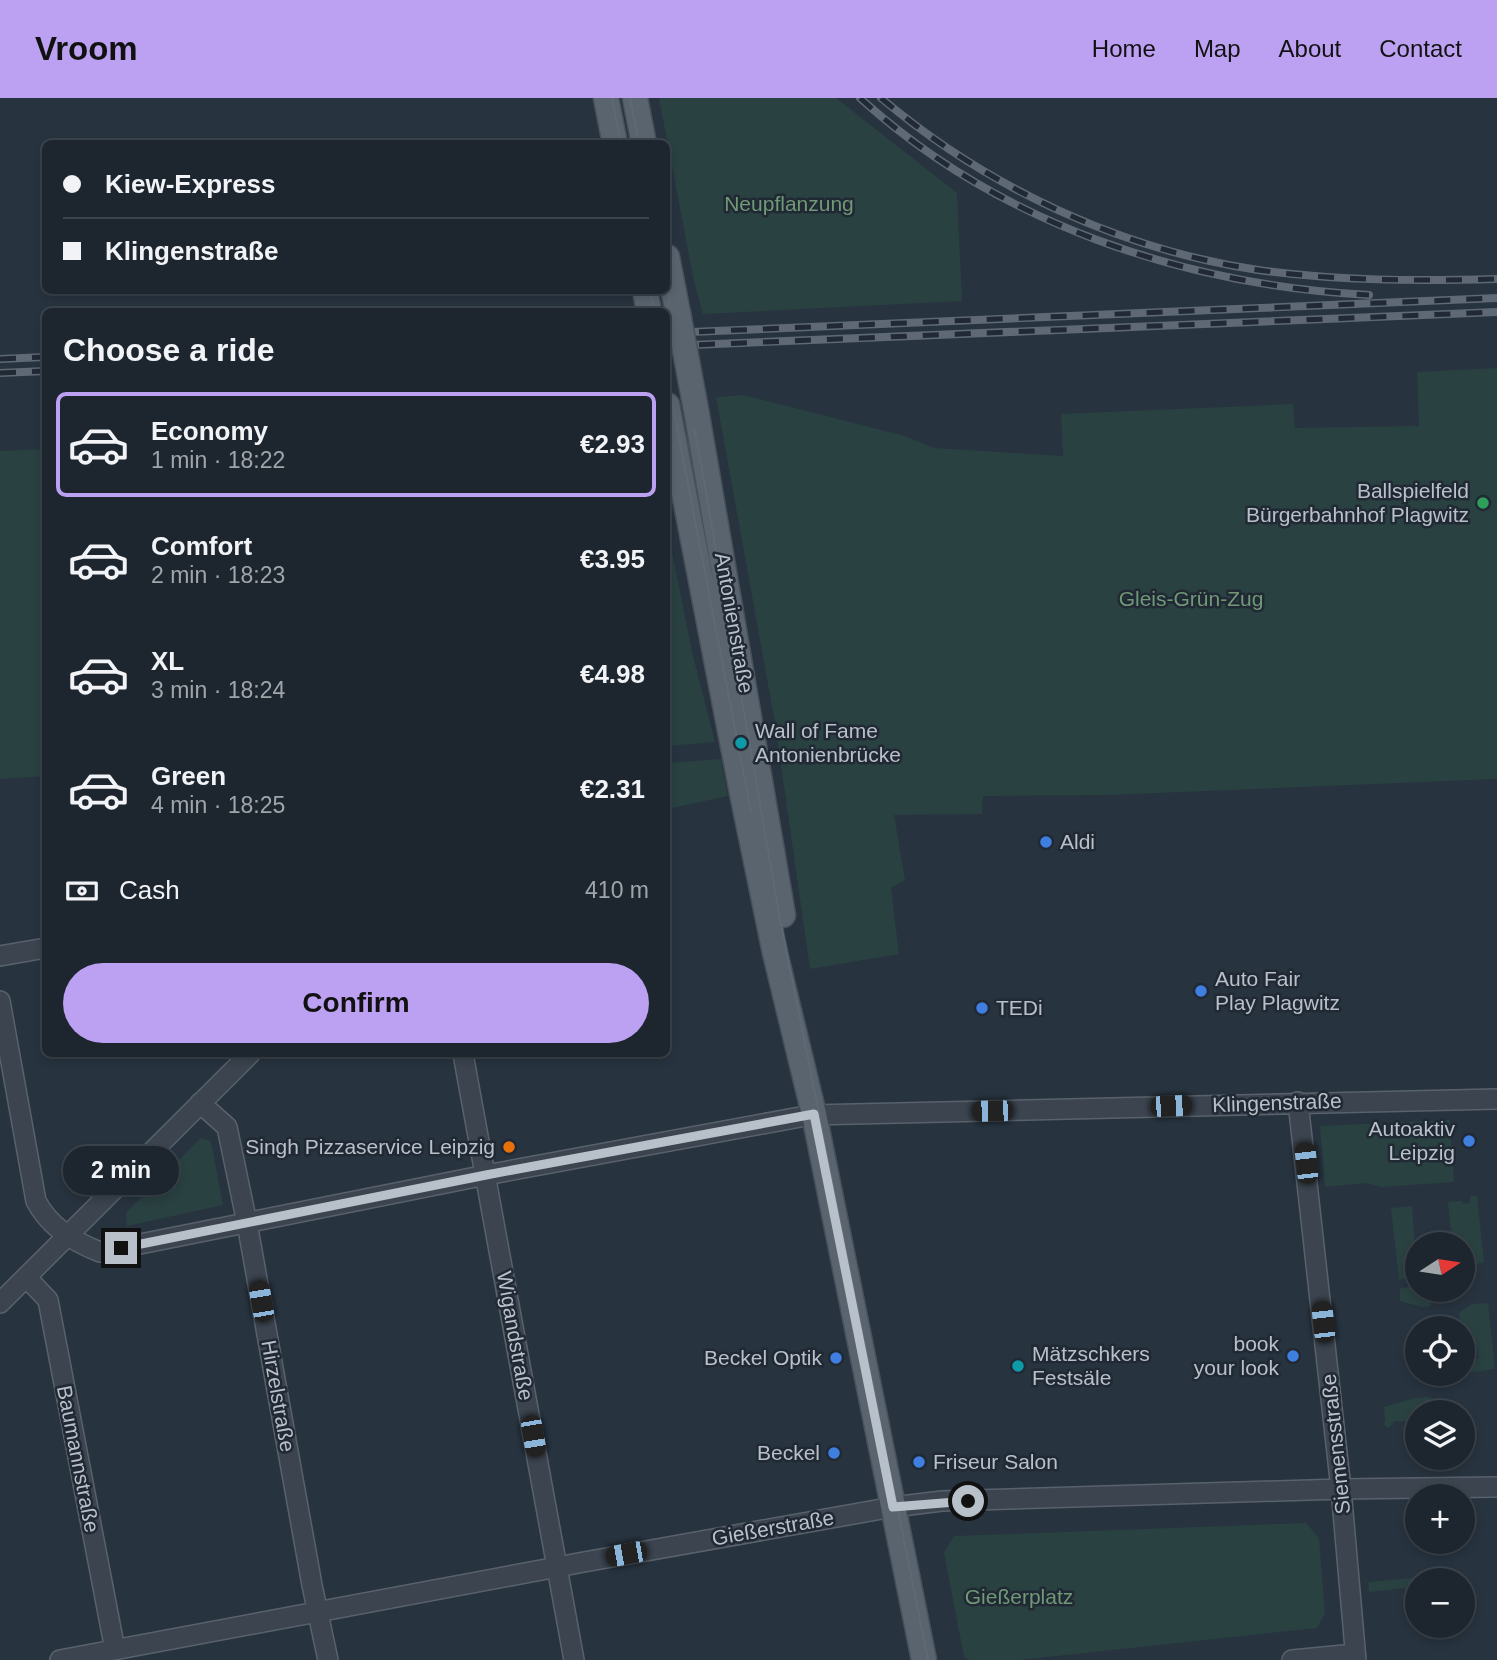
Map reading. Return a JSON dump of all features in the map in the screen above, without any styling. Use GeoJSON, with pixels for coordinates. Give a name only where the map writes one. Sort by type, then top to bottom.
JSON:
{"type":"FeatureCollection","features":[{"type":"Feature","properties":{"kind":"main road"},"geometry":{"type":"LineString","coordinates":[[606,98],[614,140]]}},
{"type":"Feature","properties":{"kind":"main road"},"geometry":{"type":"LineString","coordinates":[[635,98],[643,140]]}},
{"type":"Feature","properties":{"kind":"main road","name":"Antonienstraße"},"geometry":{"type":"LineString","coordinates":[[670,272],[697,415],[775,953],[814,1114],[924,1660]]}},
{"type":"Feature","properties":{"kind":"main road","name":"Antonienstraße"},"geometry":{"type":"LineString","coordinates":[[670,420],[741,730]]}},
{"type":"Feature","properties":{"kind":"street"},"geometry":{"type":"LineString","coordinates":[[0,956],[42,949]]}},
{"type":"Feature","properties":{"kind":"street"},"geometry":{"type":"LineString","coordinates":[[0,1001],[36,1201],[42,1213],[67,1235]]}},
{"type":"Feature","properties":{"kind":"street"},"geometry":{"type":"LineString","coordinates":[[0,1303],[247,1057]]}},
{"type":"Feature","properties":{"kind":"street","name":"Wigandstraße"},"geometry":{"type":"LineString","coordinates":[[464,1057],[574,1660]]}},
{"type":"Feature","properties":{"kind":"street","name":"Klingenstraße"},"geometry":{"type":"LineString","coordinates":[[67,1235],[100,1252],[486,1175],[814,1114],[1497,1099]]}},
{"type":"Feature","properties":{"kind":"street","name":"Siemensstraße"},"geometry":{"type":"LineString","coordinates":[[1298,1102],[1341,1489],[1355,1657]]}},
{"type":"Feature","properties":{"kind":"street","name":"Hirzelstraße"},"geometry":{"type":"LineString","coordinates":[[200,1103],[227,1127],[328,1660]]}},
{"type":"Feature","properties":{"kind":"street","name":"Baumannstraße"},"geometry":{"type":"LineString","coordinates":[[26,1277],[48,1300],[115,1650]]}},
{"type":"Feature","properties":{"kind":"street","name":"Gießerstraße"},"geometry":{"type":"LineString","coordinates":[[60,1660],[556,1567],[893,1507],[942,1501],[1497,1487]]}},
{"type":"Feature","properties":{"kind":"street"},"geometry":{"type":"LineString","coordinates":[[1292,1660],[1355,1657]]}},
{"type":"Feature","properties":{"kind":"green space","name":"Neupflanzung"},"geometry":{"type":"Polygon","coordinates":[[[659,98],[836,98],[957,193],[962,301],[703,314],[694,282],[670,156],[670,140],[667,140],[659,98]]]}},
{"type":"Feature","properties":{"kind":"green space","name":"Gleis-Grün-Zug"},"geometry":{"type":"Polygon","coordinates":[[[1497,368],[1497,779],[1108,795],[983,796],[982,814],[894,815],[905,880],[891,888],[899,954],[810,969],[775,723],[716,397],[743,395],[905,436],[934,448],[1063,456],[1061,414],[1293,404],[1295,428],[1419,426],[1417,372],[1497,368]]]}},
{"type":"Feature","properties":{"kind":"green space"},"geometry":{"type":"Polygon","coordinates":[[[42,449],[42,776],[0,779],[0,451],[42,449]]]}},
{"type":"Feature","properties":{"kind":"green space"},"geometry":{"type":"Polygon","coordinates":[[[670,541],[692,652],[715,742],[670,746],[670,541]]]}},
{"type":"Feature","properties":{"kind":"green space"},"geometry":{"type":"Polygon","coordinates":[[[721,759],[728,796],[670,808],[670,763],[721,759]]]}},
{"type":"Feature","properties":{"kind":"green space"},"geometry":{"type":"Polygon","coordinates":[[[1450,1120],[1454,1182],[1381,1187],[1366,1183],[1325,1187],[1320,1126],[1450,1120]]]}},
{"type":"Feature","properties":{"kind":"green space"},"geometry":{"type":"Polygon","coordinates":[[[201,1138],[211,1141],[223,1205],[127,1226],[126,1213],[201,1138]]]}},
{"type":"Feature","properties":{"kind":"green space"},"geometry":{"type":"Polygon","coordinates":[[[1470,1196],[1477,1196],[1484,1263],[1476,1264],[1475,1232],[1451,1232],[1448,1202],[1470,1203],[1470,1196]]]}},
{"type":"Feature","properties":{"kind":"green space"},"geometry":{"type":"Polygon","coordinates":[[[1412,1206],[1414,1232],[1405,1232],[1405,1279],[1399,1280],[1391,1208],[1412,1206]]]}},
{"type":"Feature","properties":{"kind":"green space"},"geometry":{"type":"Polygon","coordinates":[[[1405,1287],[1405,1302],[1431,1302],[1431,1306],[1422,1307],[1400,1301],[1400,1288],[1405,1287]]]}},
{"type":"Feature","properties":{"kind":"green space"},"geometry":{"type":"Polygon","coordinates":[[[1488,1303],[1495,1369],[1475,1372],[1475,1360],[1479,1359],[1475,1346],[1475,1316],[1459,1316],[1459,1313],[1472,1304],[1488,1303]]]}},
{"type":"Feature","properties":{"kind":"green space"},"geometry":{"type":"Polygon","coordinates":[[[1431,1397],[1431,1400],[1408,1400],[1431,1397]]]}},
{"type":"Feature","properties":{"kind":"green space"},"geometry":{"type":"Polygon","coordinates":[[[1405,1401],[1405,1421],[1395,1421],[1389,1428],[1383,1424],[1384,1407],[1405,1401]]]}},
{"type":"Feature","properties":{"kind":"green space","name":"Gießerplatz"},"geometry":{"type":"Polygon","coordinates":[[[1306,1523],[1319,1538],[1325,1613],[1317,1628],[1020,1660],[969,1660],[964,1657],[944,1553],[954,1536],[1306,1523]]]}},
{"type":"Feature","properties":{"kind":"green space"},"geometry":{"type":"Polygon","coordinates":[[[1405,1579],[1405,1588],[1369,1592],[1368,1582],[1405,1579]]]}},
{"type":"Feature","properties":{"kind":"tram line"},"geometry":{"type":"LineString","coordinates":[[612,98],[620,140]]}},
{"type":"Feature","properties":{"kind":"tram line"},"geometry":{"type":"LineString","coordinates":[[630,98],[638,140]]}},
{"type":"Feature","properties":{"kind":"tram line"},"geometry":{"type":"LineString","coordinates":[[651,294],[654,308]]}},
{"type":"Feature","properties":{"kind":"tram line"},"geometry":{"type":"LineString","coordinates":[[669,294],[702,469],[779,914],[928,1660]]}},
{"type":"Feature","properties":{"kind":"tram line"},"geometry":{"type":"LineString","coordinates":[[670,391],[751,812]]}},
{"type":"Feature","properties":{"kind":"railway"},"geometry":{"type":"LineString","coordinates":[[860,98],[914,142],[972,181],[1033,213],[1097,240],[1163,261],[1231,278],[1300,289],[1369,295]]}},
{"type":"Feature","properties":{"kind":"railway"},"geometry":{"type":"LineString","coordinates":[[881,98],[966,160],[1011,186],[1058,210],[1156,247],[1206,260],[1288,274],[1377,279],[1497,279]]}},
{"type":"Feature","properties":{"kind":"railway"},"geometry":{"type":"LineString","coordinates":[[670,333],[1497,298]]}},
{"type":"Feature","properties":{"kind":"railway"},"geometry":{"type":"LineString","coordinates":[[670,346],[1497,312]]}},
{"type":"Feature","properties":{"kind":"railway"},"geometry":{"type":"LineString","coordinates":[[0,359],[42,357]]}},
{"type":"Feature","properties":{"kind":"railway"},"geometry":{"type":"LineString","coordinates":[[0,373],[42,371]]}},
{"type":"Feature","properties":{"kind":"place","name":"Ballspielfeld Bürgerbahnhof Plagwitz"},"geometry":{"type":"Point","coordinates":[1483,503]}},
{"type":"Feature","properties":{"kind":"place","name":"Wall of Fame Antonienbrücke"},"geometry":{"type":"Point","coordinates":[741,743]}},
{"type":"Feature","properties":{"kind":"place","name":"Aldi"},"geometry":{"type":"Point","coordinates":[1046,842]}},
{"type":"Feature","properties":{"kind":"place","name":"Auto Fair Play Plagwitz"},"geometry":{"type":"Point","coordinates":[1201,991]}},
{"type":"Feature","properties":{"kind":"place","name":"TEDi"},"geometry":{"type":"Point","coordinates":[982,1008]}},
{"type":"Feature","properties":{"kind":"place","name":"Autoaktiv Leipzig"},"geometry":{"type":"Point","coordinates":[1469,1141]}},
{"type":"Feature","properties":{"kind":"place","name":"Singh Pizzaservice Leipzig"},"geometry":{"type":"Point","coordinates":[509,1147]}},
{"type":"Feature","properties":{"kind":"place","name":"book your look"},"geometry":{"type":"Point","coordinates":[1293,1356]}},
{"type":"Feature","properties":{"kind":"place","name":"Beckel Optik"},"geometry":{"type":"Point","coordinates":[836,1358]}},
{"type":"Feature","properties":{"kind":"place","name":"Mätzschkers Festsäle"},"geometry":{"type":"Point","coordinates":[1018,1366]}},
{"type":"Feature","properties":{"kind":"place","name":"Beckel"},"geometry":{"type":"Point","coordinates":[834,1453]}},
{"type":"Feature","properties":{"kind":"place","name":"Friseur Salon"},"geometry":{"type":"Point","coordinates":[919,1462]}},
{"type":"Feature","properties":{"kind":"route"},"geometry":{"type":"LineString","coordinates":[[121,1248],[486,1175],[814,1114],[893,1507],[968,1501]]}}]}
